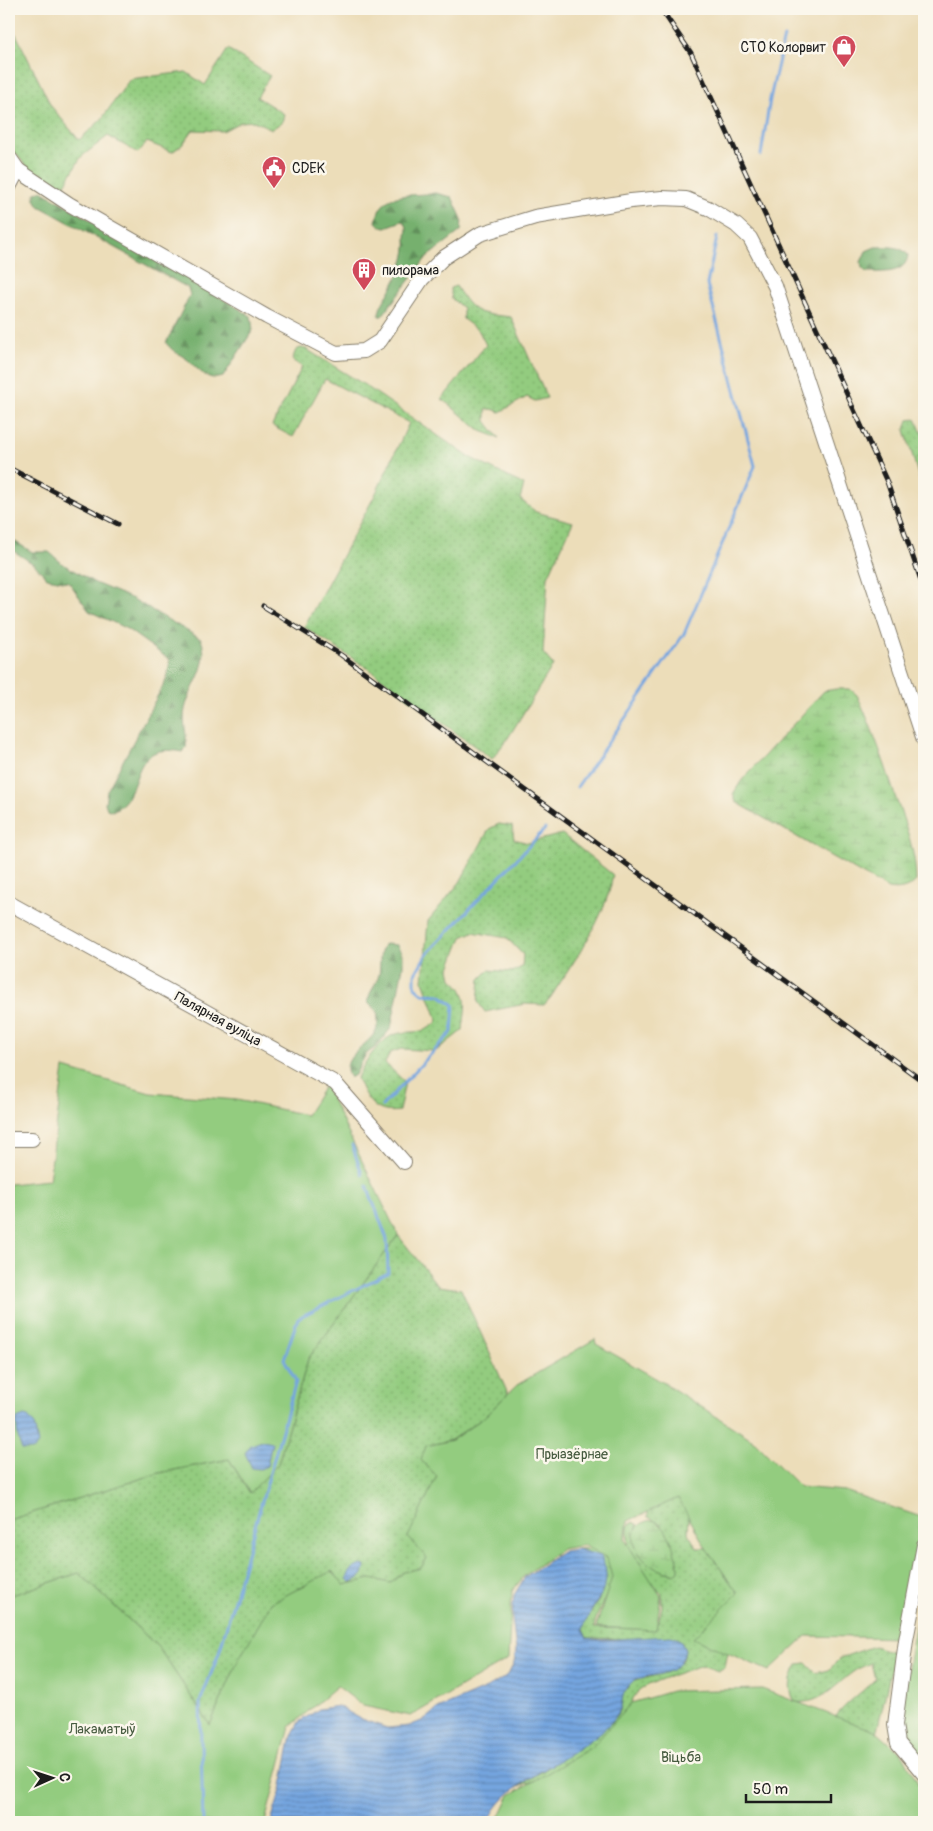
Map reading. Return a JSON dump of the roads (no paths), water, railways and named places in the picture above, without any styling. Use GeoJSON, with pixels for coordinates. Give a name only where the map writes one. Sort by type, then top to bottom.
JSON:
{"type":"FeatureCollection","features":[{"type":"Feature","properties":{"kind":"street"},"geometry":{"type":"LineString","coordinates":[[9,157],[18,170],[78,209],[267,316],[336,352],[364,351],[380,341],[422,279],[442,258],[480,234],[507,224],[581,208],[662,198],[686,200],[708,208],[736,225],[750,238],[775,286],[924,740]]}},
{"type":"Feature","properties":{"kind":"street"},"geometry":{"type":"LineString","coordinates":[[9,187],[18,170]]}},
{"type":"Feature","properties":{"kind":"street","name":"Палярная вуліца"},"geometry":{"type":"LineString","coordinates":[[9,903],[335,1083],[404,1162]]}},
{"type":"Feature","properties":{"kind":"street"},"geometry":{"type":"LineString","coordinates":[[9,1140],[32,1139]]}},
{"type":"Feature","properties":{"kind":"street"},"geometry":{"type":"LineString","coordinates":[[924,1544],[894,1725],[898,1743],[924,1774]]}},
{"type":"Feature","properties":{"kind":"water"},"geometry":{"type":"Polygon","coordinates":[[[24,1416],[28,1417],[34,1424],[38,1444],[34,1450],[22,1450],[19,1443],[17,1419],[24,1416]]]}},
{"type":"Feature","properties":{"kind":"water"},"geometry":{"type":"Polygon","coordinates":[[[262,1441],[272,1443],[267,1466],[260,1469],[252,1468],[245,1453],[251,1445],[262,1441]]]}},
{"type":"Feature","properties":{"kind":"water"},"geometry":{"type":"Polygon","coordinates":[[[577,1549],[601,1556],[605,1567],[606,1577],[604,1586],[583,1630],[587,1638],[601,1640],[671,1636],[680,1640],[685,1650],[682,1660],[676,1667],[662,1674],[638,1679],[631,1683],[625,1690],[618,1713],[606,1728],[568,1756],[515,1789],[495,1810],[489,1822],[422,1822],[415,1819],[411,1822],[271,1822],[281,1790],[292,1735],[299,1722],[319,1709],[338,1706],[361,1719],[387,1728],[409,1726],[426,1719],[438,1709],[491,1686],[508,1675],[514,1663],[516,1651],[512,1617],[514,1595],[525,1577],[563,1551],[577,1549]]]}},
{"type":"Feature","properties":{"kind":"water"},"geometry":{"type":"Polygon","coordinates":[[[361,1565],[365,1566],[362,1575],[350,1582],[347,1579],[350,1572],[361,1565]]]}},
{"type":"Feature","properties":{"kind":"waterway"},"geometry":{"type":"LineString","coordinates":[[761,155],[770,99],[784,37]]}},
{"type":"Feature","properties":{"kind":"waterway"},"geometry":{"type":"LineString","coordinates":[[577,787],[684,634],[755,466],[707,284],[717,237]]}},
{"type":"Feature","properties":{"kind":"waterway"},"geometry":{"type":"LineString","coordinates":[[382,1106],[452,1032],[454,1005],[440,995],[423,994],[415,987],[415,974],[426,955],[545,829]]}},
{"type":"Feature","properties":{"kind":"waterway"},"geometry":{"type":"LineString","coordinates":[[352,1145],[362,1174]]}},
{"type":"Feature","properties":{"kind":"waterway"},"geometry":{"type":"LineString","coordinates":[[203,1822],[200,1702],[219,1653],[296,1381],[284,1359],[298,1318],[388,1273],[387,1239],[367,1186]]}},
{"type":"Feature","properties":{"kind":"railway"},"geometry":{"type":"LineString","coordinates":[[661,9],[691,53],[887,482],[924,589]]}},
{"type":"Feature","properties":{"kind":"railway"},"geometry":{"type":"LineString","coordinates":[[9,468],[118,524]]}},
{"type":"Feature","properties":{"kind":"railway"},"geometry":{"type":"LineString","coordinates":[[263,606],[341,655],[924,1082]]}},
{"type":"Feature","properties":{"kind":"place","name":"СТО Колорвит"},"geometry":{"type":"Point","coordinates":[844,68]}},
{"type":"Feature","properties":{"kind":"place","name":"CDEK"},"geometry":{"type":"Point","coordinates":[274,189]}},
{"type":"Feature","properties":{"kind":"place","name":"пилорама"},"geometry":{"type":"Point","coordinates":[364,291]}},
{"type":"Feature","properties":{"kind":"park label","name":"Прыазёрнае"},"geometry":{"type":"Point","coordinates":[572,1454]}},
{"type":"Feature","properties":{"kind":"park label","name":"Лакаматыў"},"geometry":{"type":"Point","coordinates":[102,1729]}},
{"type":"Feature","properties":{"kind":"park label","name":"Віцьба"},"geometry":{"type":"Point","coordinates":[681,1757]}}]}
